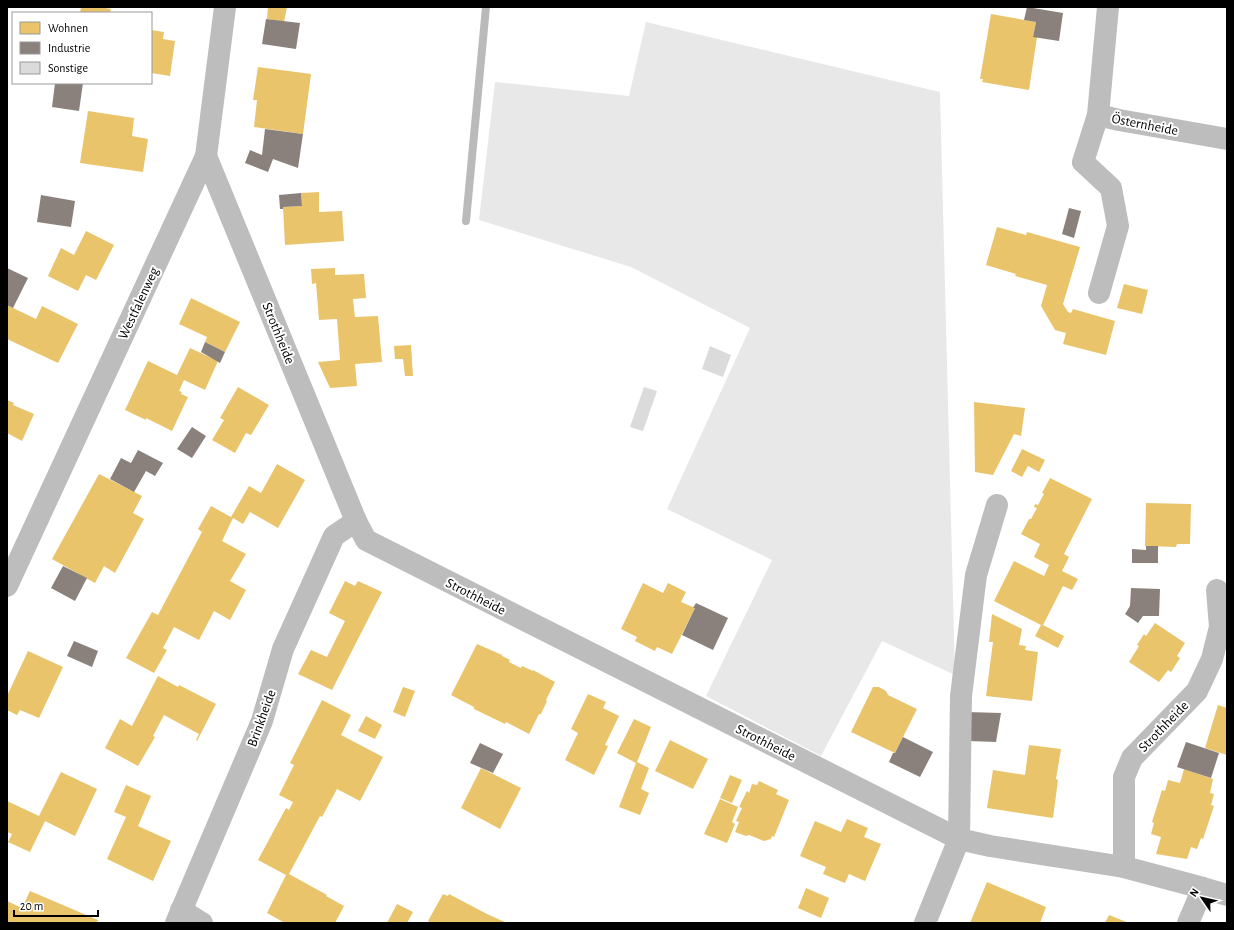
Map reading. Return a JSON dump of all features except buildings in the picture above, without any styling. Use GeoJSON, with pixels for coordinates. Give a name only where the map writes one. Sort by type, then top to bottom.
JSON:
{"type":"FeatureCollection","features":[{"type":"Feature","properties":{"kind":"street","name":"Westfalenweg"},"geometry":{"type":"LineString","coordinates":[[7,586],[206,156],[225,7]]}},
{"type":"Feature","properties":{"kind":"street","name":"Östernheide"},"geometry":{"type":"LineString","coordinates":[[1108,7],[1098,115],[1227,139]]}},
{"type":"Feature","properties":{"kind":"street"},"geometry":{"type":"LineString","coordinates":[[1098,115],[1083,162],[1111,188],[1118,226],[1099,293]]}},
{"type":"Feature","properties":{"kind":"street","name":"Strothheide"},"geometry":{"type":"LineString","coordinates":[[206,156],[356,521],[366,540],[959,839],[990,846],[1124,867],[1227,895]]}},
{"type":"Feature","properties":{"kind":"street"},"geometry":{"type":"LineString","coordinates":[[925,923],[959,839],[961,696],[976,575],[997,506]]}},
{"type":"Feature","properties":{"kind":"street","name":"Brinkheide"},"geometry":{"type":"LineString","coordinates":[[178,917],[262,721],[283,650],[334,536],[356,521]]}},
{"type":"Feature","properties":{"kind":"street","name":"Strothheide"},"geometry":{"type":"LineString","coordinates":[[1124,867],[1124,777],[1132,758],[1197,691],[1212,659],[1220,627],[1217,590]]}},
{"type":"Feature","properties":{"kind":"street"},"geometry":{"type":"LineString","coordinates":[[1188,923],[1203,888]]}},
{"type":"Feature","properties":{"kind":"street"},"geometry":{"type":"LineString","coordinates":[[178,917],[202,923]]}},
{"type":"Feature","properties":{"kind":"shaded area"},"geometry":{"type":"Polygon","coordinates":[[[646,22],[940,92],[955,675],[882,641],[821,756],[706,696],[772,560],[667,509],[750,328],[631,267],[479,220],[495,82],[629,96],[646,22]]]}},
{"type":"Feature","properties":{"kind":"waterway"},"geometry":{"type":"LineString","coordinates":[[466,221],[486,7]]}}]}
